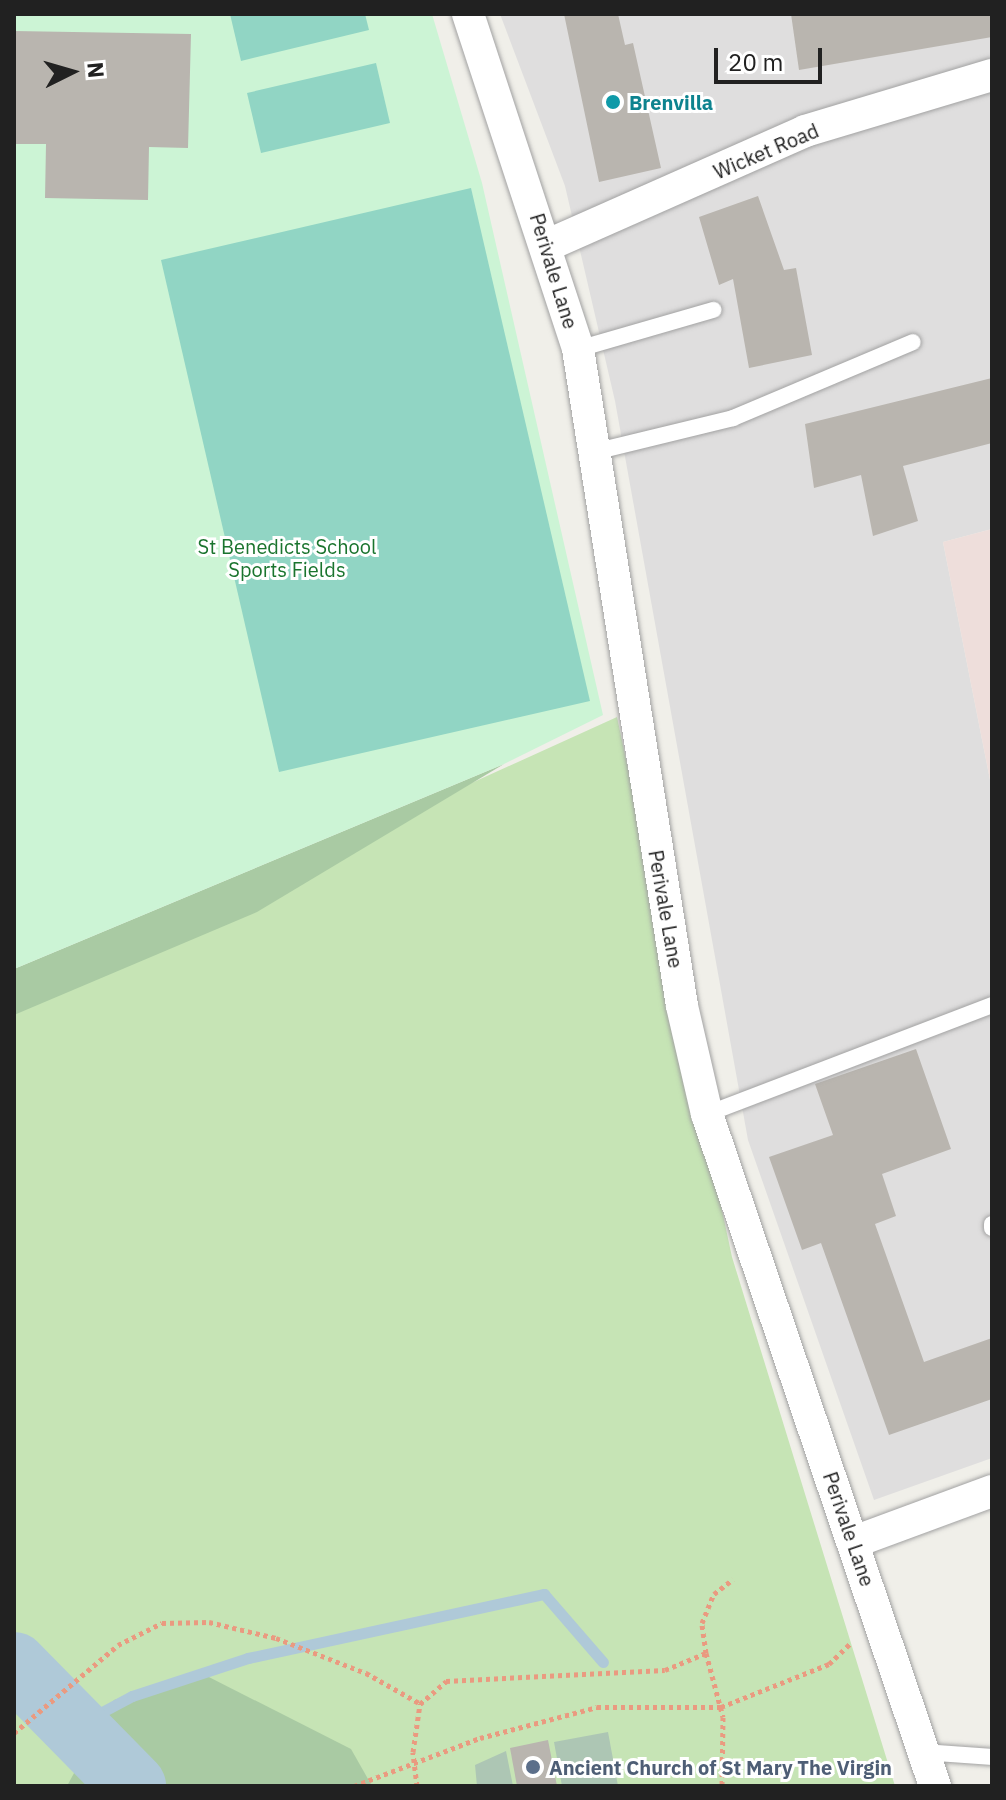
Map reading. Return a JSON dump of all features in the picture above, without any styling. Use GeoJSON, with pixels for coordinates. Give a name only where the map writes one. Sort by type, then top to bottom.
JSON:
{"type":"FeatureCollection","features":[{"type":"Feature","properties":{"kind":"street","name":"Perivale Lane"},"geometry":{"type":"LineString","coordinates":[[468,14],[578,349],[598,451],[655,847],[707,1114],[935,1786]]}},
{"type":"Feature","properties":{"kind":"street","name":"Wicket Road"},"geometry":{"type":"LineString","coordinates":[[546,246],[805,131],[992,75]]}},
{"type":"Feature","properties":{"kind":"street"},"geometry":{"type":"LineString","coordinates":[[854,1542],[992,1491]]}},
{"type":"Feature","properties":{"kind":"lane"},"geometry":{"type":"LineString","coordinates":[[578,349],[713,310]]}},
{"type":"Feature","properties":{"kind":"lane"},"geometry":{"type":"LineString","coordinates":[[598,451],[733,418],[913,342]]}},
{"type":"Feature","properties":{"kind":"lane"},"geometry":{"type":"LineString","coordinates":[[707,1114],[992,1005]]}},
{"type":"Feature","properties":{"kind":"lane"},"geometry":{"type":"LineString","coordinates":[[924,1752],[992,1757]]}},
{"type":"Feature","properties":{"kind":"path"},"geometry":{"type":"LineString","coordinates":[[722,1786],[721,1707],[706,1653],[702,1623],[714,1594],[733,1579]]}},
{"type":"Feature","properties":{"kind":"path"},"geometry":{"type":"LineString","coordinates":[[14,1733],[118,1645],[162,1623],[209,1622],[302,1648],[420,1704]]}},
{"type":"Feature","properties":{"kind":"path"},"geometry":{"type":"LineString","coordinates":[[354,1786],[480,1738],[597,1707],[721,1707],[829,1664],[849,1650],[850,1638]]}},
{"type":"Feature","properties":{"kind":"path"},"geometry":{"type":"LineString","coordinates":[[417,1786],[414,1763],[420,1704],[446,1681],[665,1670],[706,1653]]}},
{"type":"Feature","properties":{"kind":"shaded area"},"geometry":{"type":"Polygon","coordinates":[[[500,14],[992,14],[992,529],[943,542],[992,790],[992,1458],[874,1500],[748,1140],[615,401],[565,186],[500,14]]]}},
{"type":"Feature","properties":{"kind":"shaded area"},"geometry":{"type":"Polygon","coordinates":[[[992,529],[992,790],[943,542],[992,529]]]}},
{"type":"Feature","properties":{"kind":"green space","name":"St Benedicts School Sports Fields"},"geometry":{"type":"Polygon","coordinates":[[[14,14],[432,14],[482,183],[603,715],[504,764],[14,969],[14,14]]]}},
{"type":"Feature","properties":{"kind":"green space"},"geometry":{"type":"Polygon","coordinates":[[[230,14],[365,14],[369,30],[241,61],[230,14]]]}},
{"type":"Feature","properties":{"kind":"green space"},"geometry":{"type":"Polygon","coordinates":[[[376,63],[390,123],[261,153],[247,93],[376,63]]]}},
{"type":"Feature","properties":{"kind":"green space"},"geometry":{"type":"Polygon","coordinates":[[[471,188],[590,701],[279,772],[161,260],[471,188]]]}},
{"type":"Feature","properties":{"kind":"green space"},"geometry":{"type":"Polygon","coordinates":[[[617,717],[732,1257],[895,1786],[14,1786],[14,991],[617,717]]]}},
{"type":"Feature","properties":{"kind":"green space"},"geometry":{"type":"Polygon","coordinates":[[[504,764],[257,912],[14,1015],[14,969],[504,764]]]}},
{"type":"Feature","properties":{"kind":"green space"},"geometry":{"type":"Polygon","coordinates":[[[199,1672],[351,1749],[372,1786],[67,1786],[114,1700],[199,1672]]]}},
{"type":"Feature","properties":{"kind":"green space"},"geometry":{"type":"Polygon","coordinates":[[[608,1732],[618,1786],[562,1786],[554,1742],[608,1732]]]}},
{"type":"Feature","properties":{"kind":"green space"},"geometry":{"type":"Polygon","coordinates":[[[506,1751],[513,1786],[477,1786],[475,1765],[506,1751]]]}},
{"type":"Feature","properties":{"kind":"building","name":"Brenvilla"},"geometry":{"type":"Polygon","coordinates":[[[564,14],[618,14],[625,45],[633,43],[661,168],[599,182],[564,14]]]}},
{"type":"Feature","properties":{"kind":"building"},"geometry":{"type":"Polygon","coordinates":[[[791,14],[992,14],[992,37],[799,70],[791,14]]]}},
{"type":"Feature","properties":{"kind":"building"},"geometry":{"type":"Polygon","coordinates":[[[14,31],[191,34],[188,148],[149,147],[148,200],[45,198],[46,144],[14,144],[14,31]]]}},
{"type":"Feature","properties":{"kind":"building"},"geometry":{"type":"Polygon","coordinates":[[[758,196],[784,270],[796,268],[812,355],[749,368],[733,279],[719,285],[699,217],[758,196]]]}},
{"type":"Feature","properties":{"kind":"building"},"geometry":{"type":"Polygon","coordinates":[[[992,378],[992,443],[903,466],[918,521],[873,536],[861,475],[814,488],[805,424],[992,378]]]}},
{"type":"Feature","properties":{"kind":"building"},"geometry":{"type":"Polygon","coordinates":[[[916,1049],[951,1149],[882,1174],[896,1216],[875,1224],[924,1362],[992,1338],[992,1399],[889,1435],[821,1243],[802,1250],[769,1157],[833,1135],[815,1084],[916,1049]]]}},
{"type":"Feature","properties":{"kind":"building","name":"Ancient Church of St Mary The Virgin"},"geometry":{"type":"Polygon","coordinates":[[[548,1740],[557,1786],[517,1786],[510,1748],[548,1740]]]}},
{"type":"Feature","properties":{"kind":"waterway"},"geometry":{"type":"LineString","coordinates":[[74,1727],[132,1696],[248,1658],[544,1594],[603,1662]]}},
{"type":"Feature","properties":{"kind":"waterway"},"geometry":{"type":"LineString","coordinates":[[14,1665],[133,1786]]}},
{"type":"Feature","properties":{"kind":"place","name":"Brenvilla"},"geometry":{"type":"Point","coordinates":[613,102]}},
{"type":"Feature","properties":{"kind":"place","name":"Ancient Church of St Mary The Virgin"},"geometry":{"type":"Point","coordinates":[533,1767]}}]}
